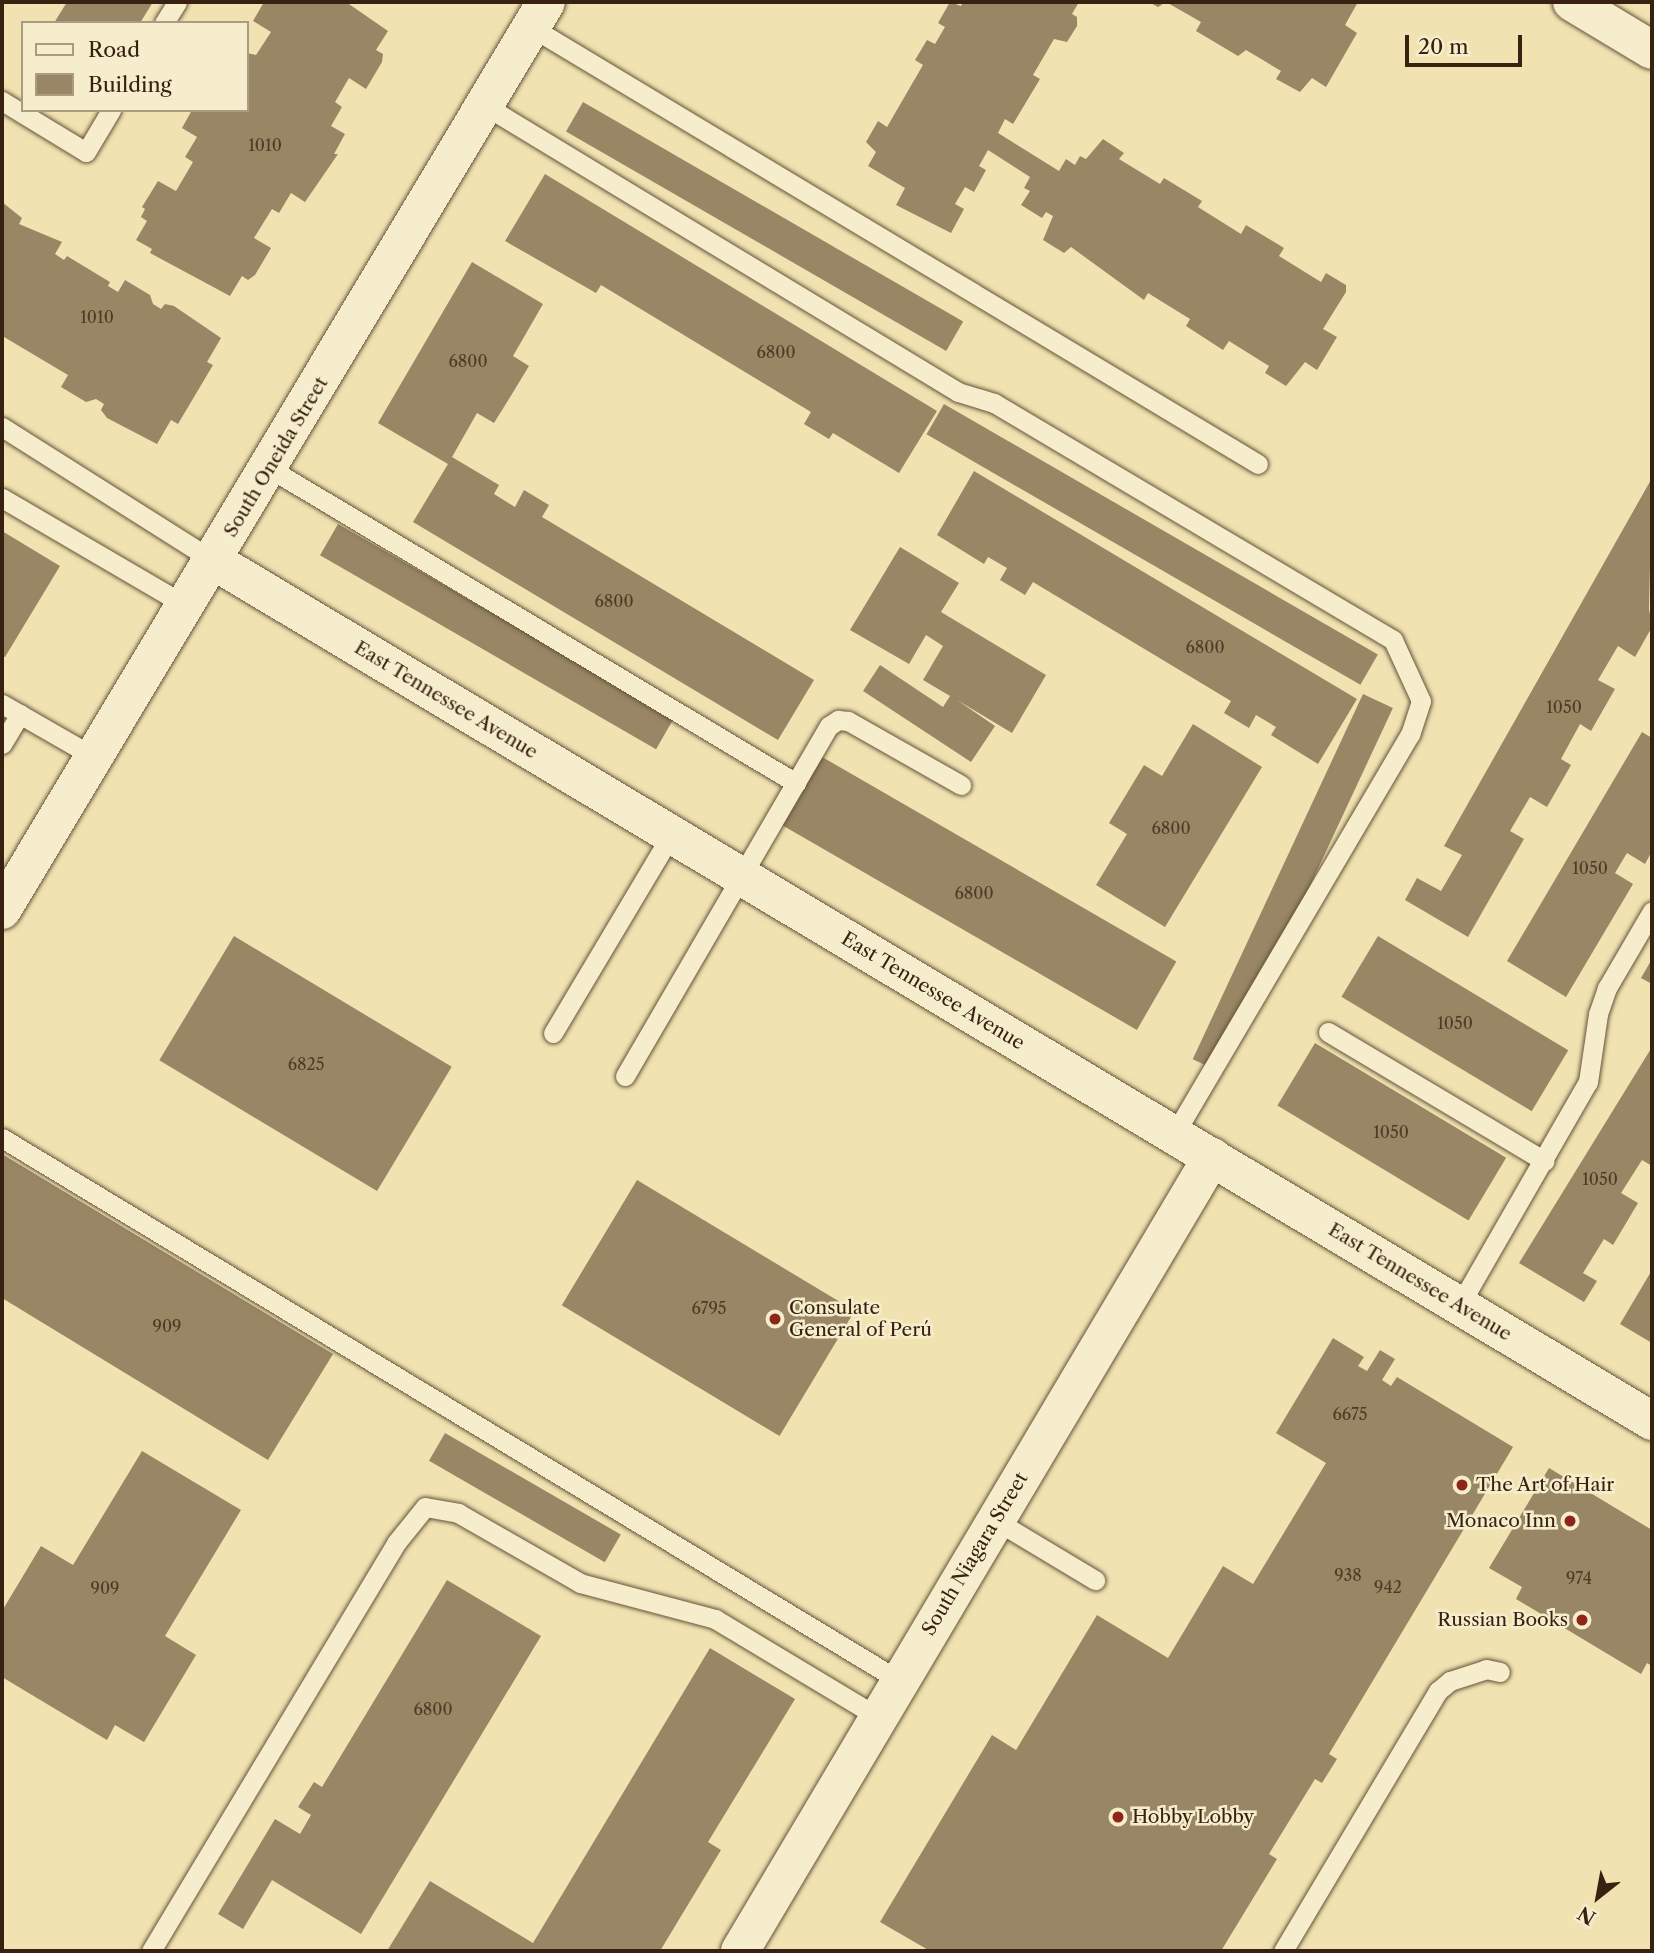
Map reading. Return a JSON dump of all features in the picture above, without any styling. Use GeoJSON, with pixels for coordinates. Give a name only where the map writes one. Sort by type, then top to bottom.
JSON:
{"type":"FeatureCollection","features":[{"type":"Feature","properties":{"kind":"street"},"geometry":{"type":"LineString","coordinates":[[1572,2],[1652,50]]}},
{"type":"Feature","properties":{"kind":"street","name":"South Oneida Street"},"geometry":{"type":"LineString","coordinates":[[2,910],[96,758],[539,15]]}},
{"type":"Feature","properties":{"kind":"street","name":"East Tennessee Avenue"},"geometry":{"type":"LineString","coordinates":[[214,561],[1652,1421]]}},
{"type":"Feature","properties":{"kind":"street","name":"South Niagara Street"},"geometry":{"type":"LineString","coordinates":[[740,1951],[1212,1157]]}},
{"type":"Feature","properties":{"kind":"lane"},"geometry":{"type":"LineString","coordinates":[[165,21],[177,2]]}},
{"type":"Feature","properties":{"kind":"lane"},"geometry":{"type":"LineString","coordinates":[[539,15],[1258,464]]}},
{"type":"Feature","properties":{"kind":"lane"},"geometry":{"type":"LineString","coordinates":[[2,101],[86,152],[110,112]]}},
{"type":"Feature","properties":{"kind":"lane"},"geometry":{"type":"LineString","coordinates":[[484,105],[958,392],[994,403],[1393,640],[1421,701],[1410,734],[1174,1135]]}},
{"type":"Feature","properties":{"kind":"lane"},"geometry":{"type":"LineString","coordinates":[[2,427],[214,561]]}},
{"type":"Feature","properties":{"kind":"lane"},"geometry":{"type":"LineString","coordinates":[[269,468],[796,783]]}},
{"type":"Feature","properties":{"kind":"lane"},"geometry":{"type":"LineString","coordinates":[[2,498],[187,606]]}},
{"type":"Feature","properties":{"kind":"lane"},"geometry":{"type":"LineString","coordinates":[[2,704],[96,758]]}},
{"type":"Feature","properties":{"kind":"lane"},"geometry":{"type":"LineString","coordinates":[[2,744],[20,714]]}},
{"type":"Feature","properties":{"kind":"lane"},"geometry":{"type":"LineString","coordinates":[[625,1076],[829,726],[838,720],[961,785]]}},
{"type":"Feature","properties":{"kind":"lane"},"geometry":{"type":"LineString","coordinates":[[553,1033],[671,835]]}},
{"type":"Feature","properties":{"kind":"lane"},"geometry":{"type":"LineString","coordinates":[[1459,1306],[1588,1083],[1598,1014],[1607,988],[1652,911]]}},
{"type":"Feature","properties":{"kind":"lane"},"geometry":{"type":"LineString","coordinates":[[1328,1032],[1544,1161]]}},
{"type":"Feature","properties":{"kind":"lane"},"geometry":{"type":"LineString","coordinates":[[2,1138],[900,1681]]}},
{"type":"Feature","properties":{"kind":"lane"},"geometry":{"type":"LineString","coordinates":[[151,1951],[396,1543],[425,1507],[458,1513],[580,1583],[715,1619],[878,1717]]}},
{"type":"Feature","properties":{"kind":"lane"},"geometry":{"type":"LineString","coordinates":[[995,1520],[1096,1580]]}},
{"type":"Feature","properties":{"kind":"lane"},"geometry":{"type":"LineString","coordinates":[[1283,1951],[1438,1691],[1450,1681],[1486,1669],[1500,1672]]}},
{"type":"Feature","properties":{"kind":"building"},"geometry":{"type":"Polygon","coordinates":[[[67,2],[153,2],[141,21],[55,21],[67,2]]]}},
{"type":"Feature","properties":{"kind":"building"},"geometry":{"type":"Polygon","coordinates":[[[264,2],[346,2],[388,31],[376,50],[383,54],[382,62],[366,89],[349,78],[335,102],[342,107],[331,126],[345,134],[334,154],[338,154],[305,202],[291,193],[279,213],[272,209],[254,238],[271,248],[255,275],[248,280],[242,276],[230,296],[150,253],[152,249],[136,240],[147,221],[141,217],[145,209],[142,207],[158,181],[176,191],[193,162],[185,157],[197,137],[182,128],[191,112],[248,112],[248,53],[256,55],[271,32],[253,21],[264,2]]]}},
{"type":"Feature","properties":{"kind":"building"},"geometry":{"type":"Polygon","coordinates":[[[950,2],[961,6],[963,2],[1079,2],[1072,14],[1077,17],[1077,26],[1067,42],[1054,39],[1033,75],[1040,79],[1013,124],[1005,119],[998,133],[1059,171],[1066,159],[1075,165],[1080,156],[1086,159],[1103,139],[1124,153],[1119,159],[1160,184],[1164,178],[1202,201],[1198,207],[1241,234],[1246,225],[1284,248],[1279,256],[1321,282],[1326,273],[1346,285],[1346,292],[1323,329],[1337,337],[1317,370],[1305,362],[1286,386],[1265,373],[1269,366],[1229,341],[1223,350],[1186,326],[1190,319],[1148,293],[1144,300],[1071,247],[1064,253],[1043,240],[1053,216],[1046,212],[1042,218],[1021,205],[1030,191],[1024,188],[1030,177],[988,150],[979,166],[986,170],[974,192],[965,187],[955,204],[964,209],[951,233],[896,205],[905,188],[868,166],[876,152],[866,142],[878,121],[887,127],[923,65],[915,60],[927,40],[935,44],[945,27],[938,23],[950,2]]]}},
{"type":"Feature","properties":{"kind":"building"},"geometry":{"type":"Polygon","coordinates":[[[1149,2],[1166,2],[1158,7],[1149,2]]]}},
{"type":"Feature","properties":{"kind":"building"},"geometry":{"type":"Polygon","coordinates":[[[1166,2],[1358,2],[1345,25],[1357,33],[1326,87],[1312,78],[1300,92],[1276,79],[1281,71],[1246,50],[1238,56],[1196,31],[1201,22],[1166,2]]]}},
{"type":"Feature","properties":{"kind":"building"},"geometry":{"type":"Polygon","coordinates":[[[583,102],[963,321],[946,351],[566,131],[583,102]]]}},
{"type":"Feature","properties":{"kind":"building"},"geometry":{"type":"Polygon","coordinates":[[[545,174],[937,411],[899,473],[833,433],[829,439],[804,424],[811,412],[601,285],[596,293],[505,241],[545,174]]]}},
{"type":"Feature","properties":{"kind":"building"},"geometry":{"type":"Polygon","coordinates":[[[2,202],[22,218],[19,224],[62,242],[55,254],[64,260],[67,256],[110,282],[108,286],[118,292],[125,280],[150,295],[153,304],[161,309],[165,304],[174,306],[221,338],[207,362],[213,365],[178,424],[171,420],[157,444],[107,418],[101,410],[104,404],[96,399],[86,402],[61,387],[68,375],[4,337],[2,342],[2,202]]]}},
{"type":"Feature","properties":{"kind":"building"},"geometry":{"type":"Polygon","coordinates":[[[472,262],[543,304],[513,356],[529,366],[494,423],[477,413],[452,457],[499,485],[494,494],[515,507],[524,490],[549,505],[542,517],[814,680],[778,740],[413,522],[448,464],[378,423],[472,262]]]}},
{"type":"Feature","properties":{"kind":"building"},"geometry":{"type":"Polygon","coordinates":[[[944,404],[1378,654],[1360,685],[926,434],[944,404]]]}},
{"type":"Feature","properties":{"kind":"building"},"geometry":{"type":"Polygon","coordinates":[[[974,471],[1357,699],[1318,764],[1271,735],[1276,727],[1256,715],[1249,728],[1224,713],[1231,701],[1033,582],[1025,595],[1000,580],[1007,568],[988,557],[984,564],[937,535],[974,471]]]}},
{"type":"Feature","properties":{"kind":"building"},"geometry":{"type":"Polygon","coordinates":[[[1652,478],[1649,609],[1652,627],[1635,657],[1618,646],[1598,680],[1615,689],[1591,731],[1580,724],[1561,759],[1571,765],[1547,807],[1530,797],[1510,831],[1524,839],[1468,937],[1405,900],[1417,878],[1441,891],[1462,855],[1444,846],[1652,478]]]}},
{"type":"Feature","properties":{"kind":"building"},"geometry":{"type":"Polygon","coordinates":[[[338,524],[674,718],[656,749],[320,555],[338,524]]]}},
{"type":"Feature","properties":{"kind":"building"},"geometry":{"type":"Polygon","coordinates":[[[2,531],[60,566],[5,657],[2,656],[2,531]]]}},
{"type":"Feature","properties":{"kind":"building"},"geometry":{"type":"Polygon","coordinates":[[[900,547],[959,583],[941,612],[1046,675],[1012,733],[957,700],[995,726],[971,762],[863,691],[880,665],[943,707],[950,696],[923,680],[943,646],[926,635],[909,664],[850,630],[900,547]]]}},
{"type":"Feature","properties":{"kind":"building"},"geometry":{"type":"Polygon","coordinates":[[[1363,694],[1393,708],[1223,1073],[1193,1059],[1363,694]]]}},
{"type":"Feature","properties":{"kind":"building"},"geometry":{"type":"Polygon","coordinates":[[[1193,724],[1262,767],[1165,927],[1096,885],[1127,834],[1109,823],[1144,765],[1162,776],[1193,724]]]}},
{"type":"Feature","properties":{"kind":"building"},"geometry":{"type":"Polygon","coordinates":[[[1642,732],[1652,738],[1652,851],[1645,864],[1627,853],[1615,873],[1633,884],[1566,997],[1507,961],[1642,732]]]}},
{"type":"Feature","properties":{"kind":"building"},"geometry":{"type":"Polygon","coordinates":[[[817,754],[1176,962],[1137,1030],[778,822],[817,754]]]}},
{"type":"Feature","properties":{"kind":"building"},"geometry":{"type":"Polygon","coordinates":[[[234,936],[452,1067],[377,1191],[159,1060],[234,936]]]}},
{"type":"Feature","properties":{"kind":"building"},"geometry":{"type":"Polygon","coordinates":[[[1378,936],[1568,1050],[1532,1111],[1341,997],[1378,936]]]}},
{"type":"Feature","properties":{"kind":"building"},"geometry":{"type":"Polygon","coordinates":[[[1652,959],[1652,984],[1641,978],[1652,959]]]}},
{"type":"Feature","properties":{"kind":"building"},"geometry":{"type":"Polygon","coordinates":[[[1315,1043],[1506,1158],[1469,1220],[1277,1106],[1315,1043]]]}},
{"type":"Feature","properties":{"kind":"building"},"geometry":{"type":"Polygon","coordinates":[[[1652,1047],[1652,1166],[1642,1160],[1621,1193],[1638,1203],[1613,1245],[1604,1239],[1583,1273],[1597,1281],[1584,1302],[1519,1263],[1652,1047]]]}},
{"type":"Feature","properties":{"kind":"building"},"geometry":{"type":"Polygon","coordinates":[[[2,1154],[333,1354],[268,1460],[2,1298],[2,1154]]]}},
{"type":"Feature","properties":{"kind":"building"},"geometry":{"type":"Polygon","coordinates":[[[637,1180],[855,1311],[780,1436],[562,1305],[637,1180]]]}},
{"type":"Feature","properties":{"kind":"building"},"geometry":{"type":"Polygon","coordinates":[[[1652,1270],[1652,1343],[1620,1324],[1652,1270]]]}},
{"type":"Feature","properties":{"kind":"building"},"geometry":{"type":"Polygon","coordinates":[[[1333,1338],[1364,1357],[1358,1366],[1367,1371],[1380,1350],[1395,1359],[1382,1380],[1391,1386],[1397,1377],[1513,1447],[1329,1754],[1337,1759],[1322,1783],[1315,1779],[1269,1854],[1277,1859],[1221,1951],[930,1951],[880,1922],[992,1735],[1016,1750],[1097,1615],[1168,1658],[1223,1566],[1253,1584],[1326,1463],[1276,1433],[1333,1338]]]}},
{"type":"Feature","properties":{"kind":"building"},"geometry":{"type":"Polygon","coordinates":[[[445,1433],[621,1534],[605,1562],[429,1461],[445,1433]]]}},
{"type":"Feature","properties":{"kind":"building"},"geometry":{"type":"Polygon","coordinates":[[[142,1451],[241,1510],[165,1636],[196,1655],[144,1742],[115,1725],[107,1740],[2,1677],[2,1611],[41,1546],[73,1565],[142,1451]]]}},
{"type":"Feature","properties":{"kind":"building"},"geometry":{"type":"Polygon","coordinates":[[[1549,1468],[1652,1530],[1652,1666],[1647,1663],[1641,1674],[1516,1599],[1522,1587],[1489,1568],[1549,1468]]]}},
{"type":"Feature","properties":{"kind":"building"},"geometry":{"type":"Polygon","coordinates":[[[447,1580],[541,1636],[361,1934],[272,1880],[243,1929],[218,1914],[275,1819],[300,1834],[311,1815],[298,1807],[314,1782],[322,1787],[447,1580]]]}},
{"type":"Feature","properties":{"kind":"building"},"geometry":{"type":"Polygon","coordinates":[[[710,1648],[795,1699],[708,1842],[721,1850],[660,1951],[387,1951],[430,1881],[533,1943],[710,1648]]]}},
{"type":"Feature","properties":{"kind":"place","name":"Consulate General of Perú"},"geometry":{"type":"Point","coordinates":[775,1319]}},
{"type":"Feature","properties":{"kind":"place","name":"The Art of Hair"},"geometry":{"type":"Point","coordinates":[1462,1485]}},
{"type":"Feature","properties":{"kind":"place","name":"Monaco Inn"},"geometry":{"type":"Point","coordinates":[1570,1521]}},
{"type":"Feature","properties":{"kind":"place","name":"Russian Books"},"geometry":{"type":"Point","coordinates":[1582,1620]}},
{"type":"Feature","properties":{"kind":"place","name":"Hobby Lobby"},"geometry":{"type":"Point","coordinates":[1118,1817]}}]}
